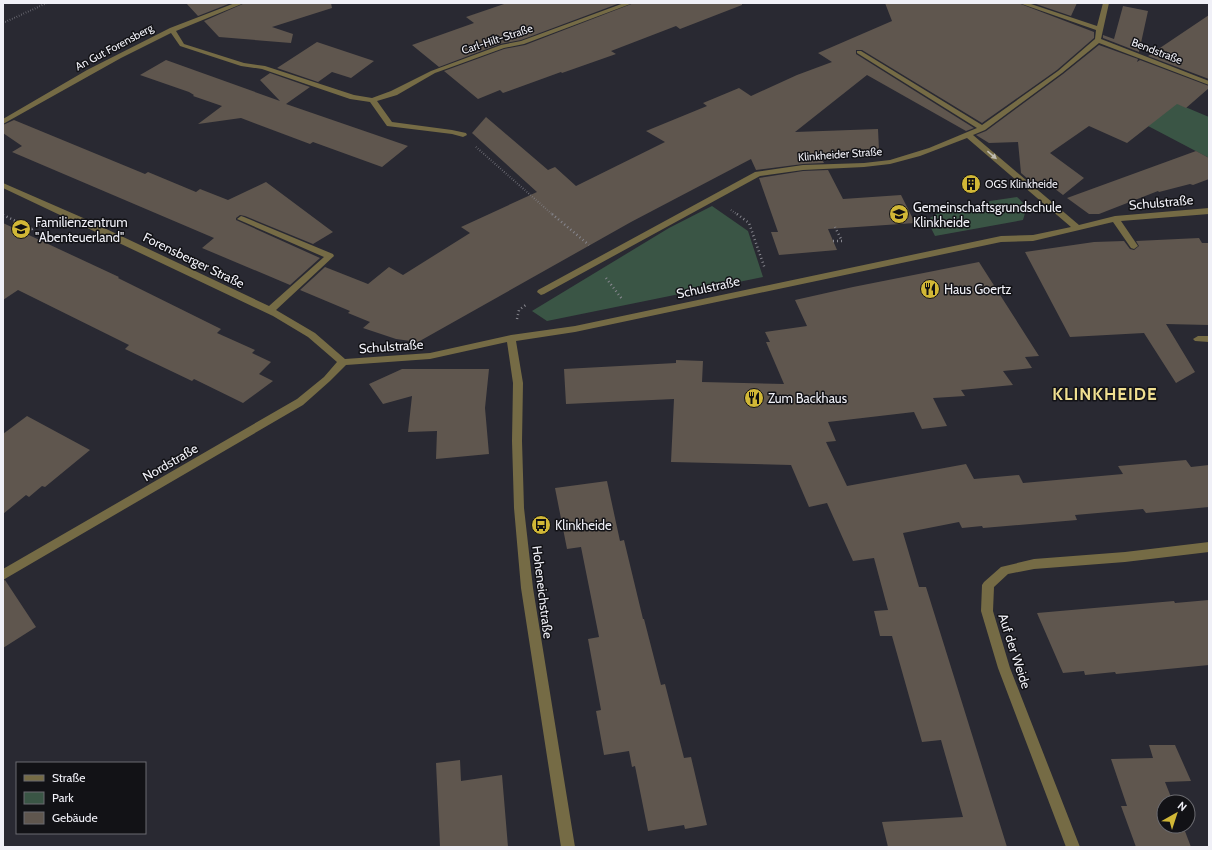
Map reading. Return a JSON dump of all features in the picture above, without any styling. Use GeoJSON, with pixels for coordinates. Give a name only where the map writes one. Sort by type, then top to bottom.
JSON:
{"type":"FeatureCollection","features":[{"type":"Feature","properties":{"kind":"street","name":"An Gut Forensberg"},"geometry":{"type":"LineString","coordinates":[[3,122],[86,74],[172,29],[241,3]]}},
{"type":"Feature","properties":{"kind":"street","name":"Carl-Hilt-Straße"},"geometry":{"type":"LineString","coordinates":[[172,29],[182,45],[243,65],[262,66],[352,97],[372,100],[394,93],[433,72],[503,46],[522,43],[630,3]]}},
{"type":"Feature","properties":{"kind":"street"},"geometry":{"type":"LineString","coordinates":[[1022,3],[1099,29]]}},
{"type":"Feature","properties":{"kind":"street"},"geometry":{"type":"LineString","coordinates":[[1098,40],[1099,29],[1104,16],[1106,3]]}},
{"type":"Feature","properties":{"kind":"street","name":"Bendstraße"},"geometry":{"type":"LineString","coordinates":[[1098,40],[1209,83]]}},
{"type":"Feature","properties":{"kind":"street","name":"Klinkheider Straße"},"geometry":{"type":"LineString","coordinates":[[541,292],[758,174],[778,169],[881,164],[911,156],[968,135],[982,128],[1060,72],[1098,40]]}},
{"type":"Feature","properties":{"kind":"street"},"geometry":{"type":"LineString","coordinates":[[859,52],[982,128]]}},
{"type":"Feature","properties":{"kind":"street"},"geometry":{"type":"LineString","coordinates":[[372,100],[390,124],[452,132],[464,135]]}},
{"type":"Feature","properties":{"kind":"street"},"geometry":{"type":"LineString","coordinates":[[968,135],[1076,227]]}},
{"type":"Feature","properties":{"kind":"street","name":"Forensberger Straße"},"geometry":{"type":"LineString","coordinates":[[3,185],[82,221],[295,323],[330,348],[343,362]]}},
{"type":"Feature","properties":{"kind":"street","name":"Schulstraße"},"geometry":{"type":"LineString","coordinates":[[343,362],[430,356],[511,338],[575,329],[1001,239],[1033,238],[1115,219],[1209,211]]}},
{"type":"Feature","properties":{"kind":"street"},"geometry":{"type":"LineString","coordinates":[[241,219],[330,256],[269,311]]}},
{"type":"Feature","properties":{"kind":"street","name":"Schulstraße"},"geometry":{"type":"LineString","coordinates":[[1115,219],[1134,246]]}},
{"type":"Feature","properties":{"kind":"street","name":"Hoheneichstraße"},"geometry":{"type":"LineString","coordinates":[[511,338],[518,384],[517,441],[519,508],[527,588],[568,847]]}},
{"type":"Feature","properties":{"kind":"street"},"geometry":{"type":"LineString","coordinates":[[1198,339],[1209,339]]}},
{"type":"Feature","properties":{"kind":"street","name":"Nordstraße"},"geometry":{"type":"LineString","coordinates":[[3,575],[300,402],[327,379],[343,362]]}},
{"type":"Feature","properties":{"kind":"street","name":"Auf der Weide"},"geometry":{"type":"LineString","coordinates":[[1072,847],[1004,668],[987,611],[988,585],[1005,570],[1034,564],[1125,557],[1209,548]]}},
{"type":"Feature","properties":{"kind":"path"},"geometry":{"type":"LineString","coordinates":[[3,23],[47,3]]}},
{"type":"Feature","properties":{"kind":"path"},"geometry":{"type":"LineString","coordinates":[[464,135],[526,192],[605,258]]}},
{"type":"Feature","properties":{"kind":"path"},"geometry":{"type":"LineString","coordinates":[[714,198],[749,223],[770,287]]}},
{"type":"Feature","properties":{"kind":"path"},"geometry":{"type":"LineString","coordinates":[[833,241],[842,241],[834,227]]}},
{"type":"Feature","properties":{"kind":"path"},"geometry":{"type":"LineString","coordinates":[[594,264],[635,316]]}},
{"type":"Feature","properties":{"kind":"path"},"geometry":{"type":"LineString","coordinates":[[511,338],[519,310],[541,292]]}},
{"type":"Feature","properties":{"kind":"green space"},"geometry":{"type":"Polygon","coordinates":[[[1152,93],[1209,117],[1209,158],[1150,127],[1075,94],[1152,93]]]}},
{"type":"Feature","properties":{"kind":"green space"},"geometry":{"type":"Polygon","coordinates":[[[1017,197],[1025,207],[1023,220],[935,236],[930,226],[930,218],[936,214],[975,210],[990,201],[1017,197]]]}},
{"type":"Feature","properties":{"kind":"green space"},"geometry":{"type":"Polygon","coordinates":[[[712,206],[748,231],[763,277],[547,321],[532,311],[669,228],[712,206]]]}},
{"type":"Feature","properties":{"kind":"building"},"geometry":{"type":"Polygon","coordinates":[[[186,3],[231,3],[198,16],[186,3]]]}},
{"type":"Feature","properties":{"kind":"building"},"geometry":{"type":"Polygon","coordinates":[[[245,3],[331,3],[332,8],[272,27],[293,34],[291,43],[219,37],[204,21],[245,3]]]}},
{"type":"Feature","properties":{"kind":"building"},"geometry":{"type":"Polygon","coordinates":[[[507,3],[620,3],[521,40],[500,44],[439,67],[412,45],[474,23],[466,17],[507,3]]]}},
{"type":"Feature","properties":{"kind":"building"},"geometry":{"type":"Polygon","coordinates":[[[634,3],[742,3],[742,5],[680,29],[676,26],[611,51],[616,54],[503,93],[500,90],[478,99],[444,71],[504,49],[525,45],[634,3]]]}},
{"type":"Feature","properties":{"kind":"building"},"geometry":{"type":"Polygon","coordinates":[[[885,3],[1018,3],[1094,32],[1094,38],[1057,70],[982,123],[862,50],[856,50],[856,54],[974,128],[966,131],[867,75],[795,132],[878,129],[879,150],[819,154],[824,163],[756,170],[751,159],[631,222],[418,342],[396,339],[363,328],[370,322],[348,313],[350,311],[300,290],[325,267],[368,284],[389,267],[403,275],[470,233],[461,227],[537,192],[472,133],[486,117],[548,170],[555,167],[576,186],[665,142],[646,131],[707,106],[703,103],[739,88],[751,96],[797,75],[832,62],[818,53],[892,21],[885,3]]]}},
{"type":"Feature","properties":{"kind":"building"},"geometry":{"type":"Polygon","coordinates":[[[1033,3],[1077,3],[1071,16],[1033,3]]]}},
{"type":"Feature","properties":{"kind":"building"},"geometry":{"type":"Polygon","coordinates":[[[1123,6],[1148,11],[1139,52],[1103,38],[1103,35],[1114,39],[1123,6]]]}},
{"type":"Feature","properties":{"kind":"building"},"geometry":{"type":"Polygon","coordinates":[[[1209,15],[1209,79],[1148,56],[1209,15]]]}},
{"type":"Feature","properties":{"kind":"building"},"geometry":{"type":"Polygon","coordinates":[[[317,42],[374,61],[351,78],[332,72],[318,82],[277,68],[317,42]]]}},
{"type":"Feature","properties":{"kind":"building"},"geometry":{"type":"Polygon","coordinates":[[[1099,45],[1138,59],[1137,62],[1140,60],[1209,86],[1209,88],[1186,108],[1177,104],[1127,143],[1089,126],[1050,153],[1084,178],[1063,195],[1046,182],[1035,185],[1021,173],[1018,142],[989,143],[976,135],[986,131],[1063,74],[1099,45]]]}},
{"type":"Feature","properties":{"kind":"building"},"geometry":{"type":"Polygon","coordinates":[[[166,60],[280,101],[260,80],[270,73],[310,87],[286,104],[408,146],[382,167],[313,142],[310,144],[241,118],[198,124],[222,106],[193,96],[194,95],[189,92],[140,75],[166,60]]]}},
{"type":"Feature","properties":{"kind":"building"},"geometry":{"type":"Polygon","coordinates":[[[14,120],[145,174],[148,172],[196,192],[200,189],[228,200],[266,182],[333,232],[313,244],[245,216],[240,215],[236,218],[236,220],[320,258],[290,285],[202,248],[214,238],[12,152],[22,146],[3,133],[3,125],[14,120]]]}},
{"type":"Feature","properties":{"kind":"building"},"geometry":{"type":"Polygon","coordinates":[[[1196,151],[1209,158],[1209,179],[1193,185],[1190,184],[1158,191],[1099,214],[1089,214],[1067,198],[1196,151]]]}},
{"type":"Feature","properties":{"kind":"building"},"geometry":{"type":"Polygon","coordinates":[[[828,170],[843,199],[901,195],[915,223],[828,229],[837,250],[779,255],[771,232],[778,232],[759,178],[803,171],[828,170]]]}},
{"type":"Feature","properties":{"kind":"building"},"geometry":{"type":"Polygon","coordinates":[[[3,223],[119,277],[118,278],[221,329],[217,333],[255,350],[252,353],[271,362],[259,374],[273,381],[243,403],[194,379],[192,381],[125,349],[129,345],[18,290],[3,300],[3,223]]]}},
{"type":"Feature","properties":{"kind":"building"},"geometry":{"type":"Polygon","coordinates":[[[1199,238],[1202,243],[1209,243],[1209,325],[1166,324],[1195,372],[1176,383],[1144,333],[1070,337],[1025,252],[1094,242],[1124,241],[1130,249],[1134,250],[1139,246],[1136,241],[1199,238]]]}},
{"type":"Feature","properties":{"kind":"building"},"geometry":{"type":"Polygon","coordinates":[[[979,262],[1039,356],[1025,357],[1032,368],[1003,371],[1013,385],[961,390],[965,396],[933,398],[947,426],[922,429],[914,412],[828,422],[836,441],[826,442],[847,486],[966,464],[974,479],[1019,475],[1023,483],[1123,474],[1118,466],[1186,460],[1191,467],[1209,465],[1209,507],[1146,513],[1143,509],[1075,515],[1077,520],[983,528],[982,526],[962,528],[959,522],[903,533],[919,587],[926,587],[1007,847],[888,847],[882,822],[963,817],[941,740],[922,742],[892,636],[880,636],[874,611],[888,610],[874,558],[853,561],[827,503],[809,507],[791,465],[671,462],[674,399],[566,404],[564,369],[676,363],[676,360],[703,361],[702,382],[784,384],[766,342],[770,342],[765,332],[807,326],[795,300],[979,262]]]}},
{"type":"Feature","properties":{"kind":"building"},"geometry":{"type":"Polygon","coordinates":[[[402,369],[489,369],[485,408],[489,454],[436,459],[437,431],[408,432],[412,396],[383,404],[369,384],[402,369]]]}},
{"type":"Feature","properties":{"kind":"building"},"geometry":{"type":"Polygon","coordinates":[[[27,416],[90,450],[45,487],[42,486],[29,497],[26,495],[3,514],[3,434],[27,416]]]}},
{"type":"Feature","properties":{"kind":"building"},"geometry":{"type":"Polygon","coordinates":[[[607,481],[620,541],[624,540],[661,685],[665,684],[684,758],[691,757],[707,825],[685,829],[684,825],[648,831],[635,766],[632,767],[629,751],[604,755],[596,711],[601,710],[588,639],[599,637],[581,547],[567,549],[555,488],[607,481]]]}},
{"type":"Feature","properties":{"kind":"building"},"geometry":{"type":"Polygon","coordinates":[[[5,580],[36,627],[3,648],[3,581],[5,580]]]}},
{"type":"Feature","properties":{"kind":"building"},"geometry":{"type":"Polygon","coordinates":[[[1209,600],[1209,665],[1116,674],[1115,672],[1085,675],[1084,671],[1063,673],[1037,613],[1174,601],[1175,603],[1209,600]]]}},
{"type":"Feature","properties":{"kind":"building"},"geometry":{"type":"Polygon","coordinates":[[[1149,745],[1175,745],[1191,781],[1165,782],[1170,794],[1156,794],[1156,834],[1186,834],[1191,847],[1136,847],[1121,806],[1127,806],[1111,759],[1153,758],[1149,745]]]}},
{"type":"Feature","properties":{"kind":"building"},"geometry":{"type":"Polygon","coordinates":[[[460,760],[461,781],[502,775],[508,847],[440,847],[436,763],[460,760]]]}},
{"type":"Feature","properties":{"kind":"place","name":"OGS Klinkheide"},"geometry":{"type":"Point","coordinates":[971,184]}},
{"type":"Feature","properties":{"kind":"place","name":"Gemeinschaftsgrundschule Klinkheide"},"geometry":{"type":"Point","coordinates":[899,214]}},
{"type":"Feature","properties":{"kind":"place","name":"Familienzentrum \"Abenteuerland\""},"geometry":{"type":"Point","coordinates":[21,229]}},
{"type":"Feature","properties":{"kind":"place","name":"Haus Goertz"},"geometry":{"type":"Point","coordinates":[930,289]}},
{"type":"Feature","properties":{"kind":"place","name":"Zum Backhaus"},"geometry":{"type":"Point","coordinates":[754,398]}},
{"type":"Feature","properties":{"kind":"place","name":"Klinkheide"},"geometry":{"type":"Point","coordinates":[541,525]}},
{"type":"Feature","properties":{"kind":"district","name":"KLINKHEIDE"},"geometry":{"type":"Point","coordinates":[1105,394]}}]}
